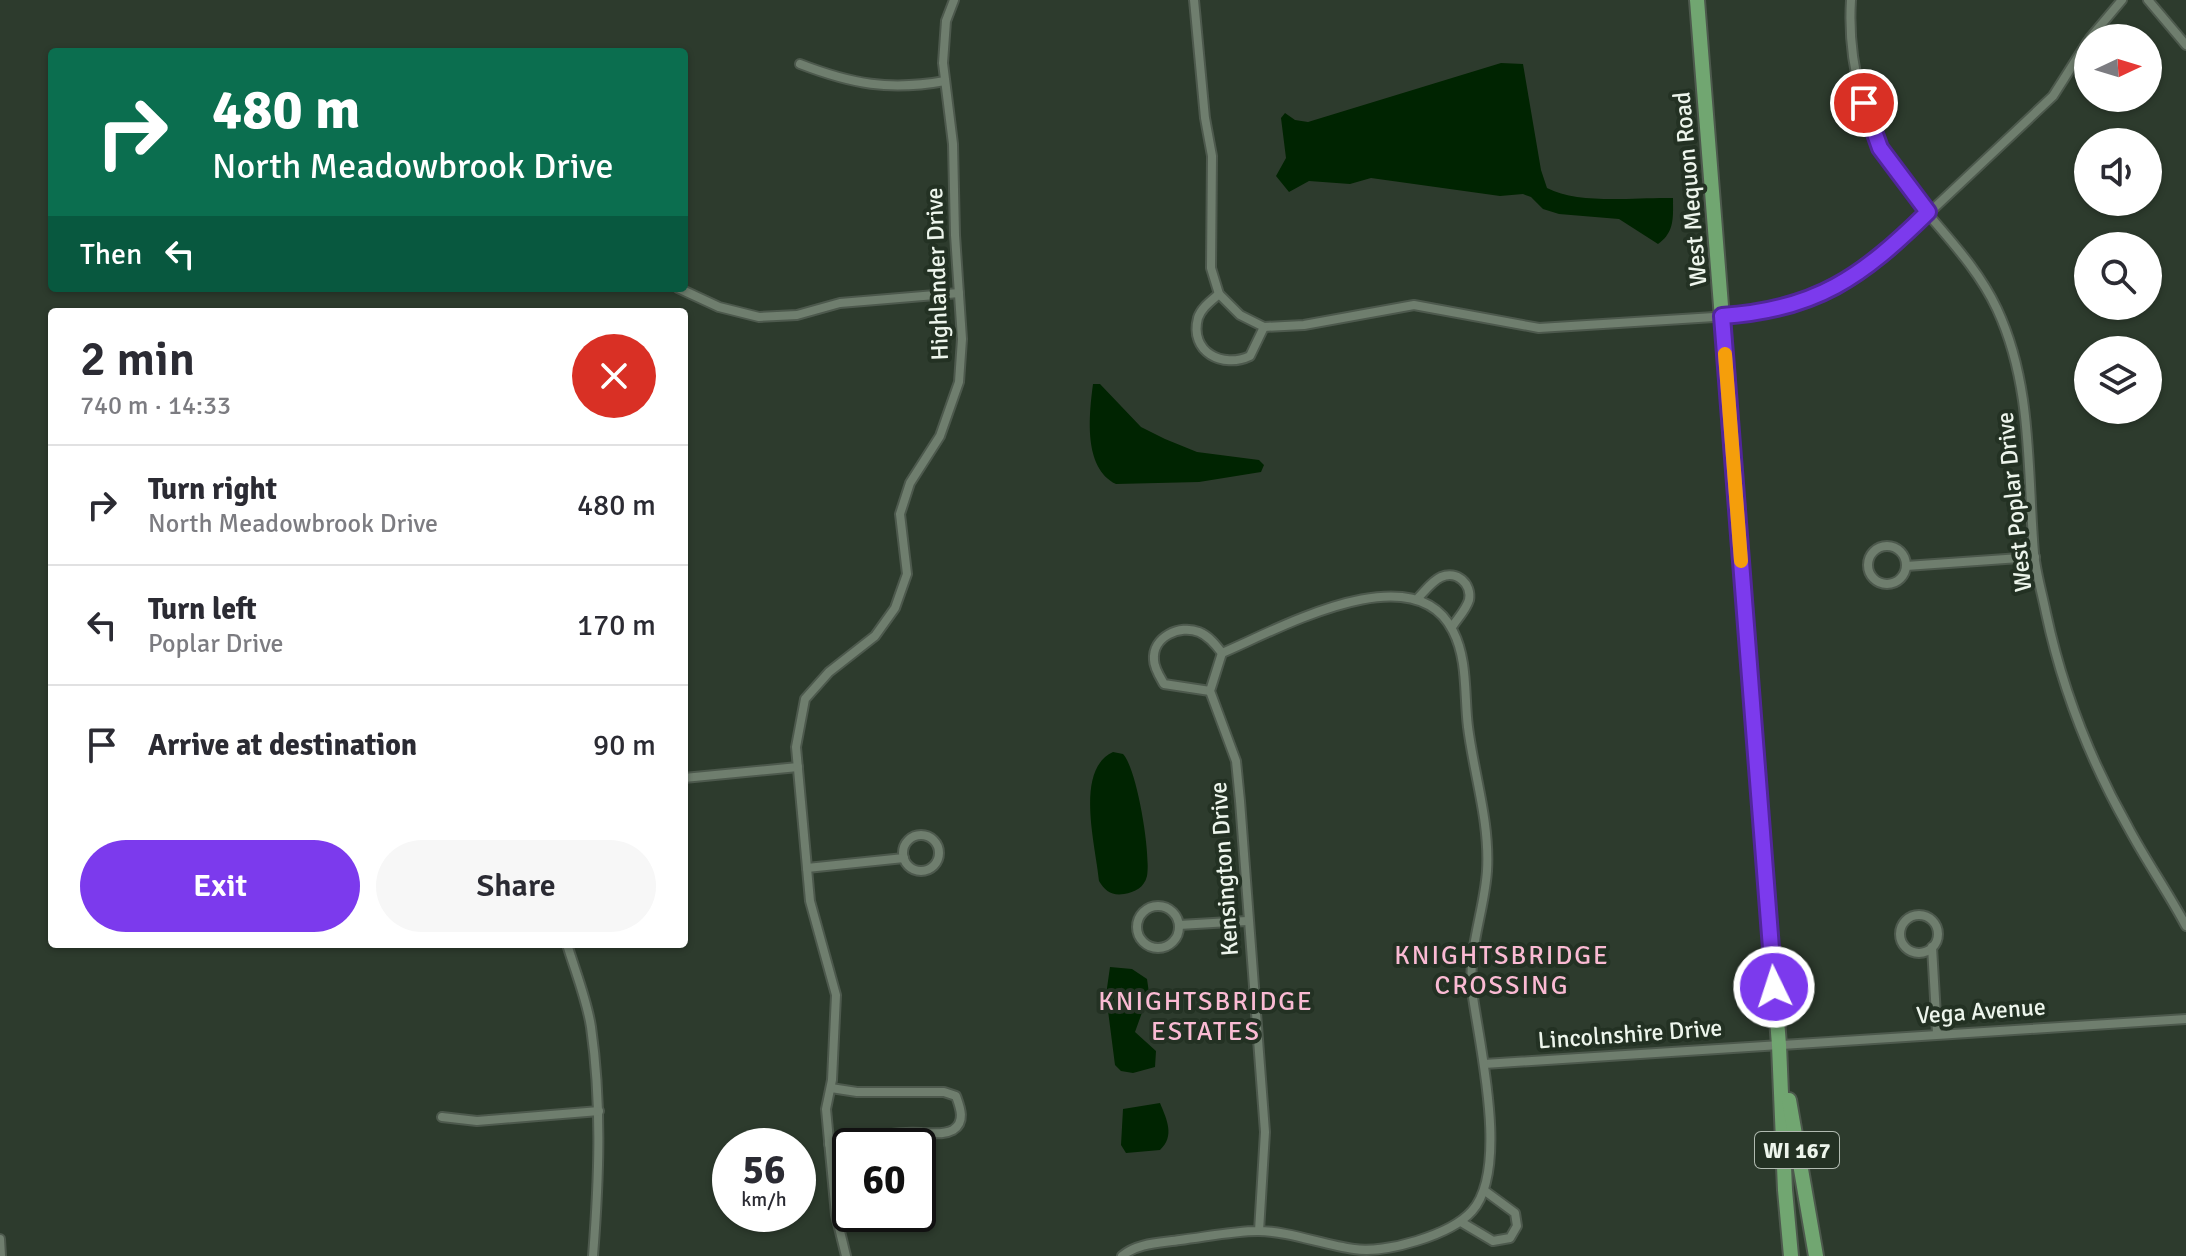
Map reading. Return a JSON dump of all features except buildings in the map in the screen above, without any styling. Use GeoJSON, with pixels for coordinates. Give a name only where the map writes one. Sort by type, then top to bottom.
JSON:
{"type":"FeatureCollection","features":[{"type":"Feature","properties":{"kind":"main road","name":"West Mequon Road"},"geometry":{"type":"LineString","coordinates":[[1697,0],[1779,1045],[1791,1256]]}},
{"type":"Feature","properties":{"kind":"main road","name":"West Mequon Road"},"geometry":{"type":"LineString","coordinates":[[1779,1045],[1816,1256]]}},
{"type":"Feature","properties":{"kind":"street","name":"Highlander Drive"},"geometry":{"type":"LineString","coordinates":[[846,1256],[836,1215],[826,1109],[831,1088],[836,995],[810,901],[796,747],[805,699],[829,672],[875,636],[895,608],[907,574],[900,514],[910,483],[940,436],[959,382],[962,339],[953,144],[945,81],[946,21],[954,0]]}},
{"type":"Feature","properties":{"kind":"street"},"geometry":{"type":"LineString","coordinates":[[1194,0],[1205,118],[1212,156],[1211,268],[1219,294],[1240,315],[1264,327],[1332,321],[1400,305],[1428,307],[1508,325],[1539,328],[1762,314],[1837,287],[1881,258],[2053,96],[2074,63]]}},
{"type":"Feature","properties":{"kind":"street","name":"West Poplar Drive"},"geometry":{"type":"LineString","coordinates":[[1851,0],[1852,53],[1880,148],[1977,273],[2014,352],[2026,418],[2035,557],[2057,660],[2094,761],[2127,827],[2186,926]]}},
{"type":"Feature","properties":{"kind":"street"},"geometry":{"type":"LineString","coordinates":[[2102,24],[2122,0]]}},
{"type":"Feature","properties":{"kind":"street"},"geometry":{"type":"LineString","coordinates":[[2148,0],[2186,45]]}},
{"type":"Feature","properties":{"kind":"street"},"geometry":{"type":"LineString","coordinates":[[800,64],[841,80],[868,85],[921,86],[945,81]]}},
{"type":"Feature","properties":{"kind":"street"},"geometry":{"type":"LineString","coordinates":[[687,292],[719,307],[759,317],[797,315],[840,303],[959,293]]}},
{"type":"Feature","properties":{"kind":"street"},"geometry":{"type":"LineString","coordinates":[[1219,294],[1199,316],[1197,332],[1201,347],[1214,358],[1229,363],[1250,356],[1264,327]]}},
{"type":"Feature","properties":{"kind":"street"},"geometry":{"type":"LineString","coordinates":[[1884,547],[1897,549],[1906,566],[1897,581],[1886,584],[1871,575],[1868,564],[1873,552],[1884,547]]}},
{"type":"Feature","properties":{"kind":"street"},"geometry":{"type":"LineString","coordinates":[[1906,566],[2035,557]]}},
{"type":"Feature","properties":{"kind":"street"},"geometry":{"type":"LineString","coordinates":[[1418,598],[1441,577],[1454,575],[1461,578],[1468,589],[1469,600],[1452,627]]}},
{"type":"Feature","properties":{"kind":"street"},"geometry":{"type":"LineString","coordinates":[[1122,1256],[1147,1244],[1259,1231],[1358,1250],[1432,1236],[1461,1222],[1475,1209],[1485,1191],[1491,1138],[1484,1064],[1472,995],[1471,965],[1487,875],[1487,834],[1472,760],[1462,653],[1452,627],[1439,612],[1418,598],[1373,597],[1309,616],[1222,653],[1210,691],[1164,684],[1153,661],[1157,644],[1165,636],[1179,630],[1198,631],[1211,639],[1222,653]]}},
{"type":"Feature","properties":{"kind":"street","name":"Kensington Drive"},"geometry":{"type":"LineString","coordinates":[[1210,691],[1236,761],[1265,1132],[1259,1231]]}},
{"type":"Feature","properties":{"kind":"street"},"geometry":{"type":"LineString","coordinates":[[688,778],[798,767]]}},
{"type":"Feature","properties":{"kind":"street"},"geometry":{"type":"LineString","coordinates":[[920,834],[932,838],[939,848],[938,860],[926,871],[910,867],[904,858],[908,840],[920,834]]}},
{"type":"Feature","properties":{"kind":"street"},"geometry":{"type":"LineString","coordinates":[[807,868],[904,858]]}},
{"type":"Feature","properties":{"kind":"street"},"geometry":{"type":"LineString","coordinates":[[1154,907],[1168,909],[1179,925],[1176,939],[1159,948],[1141,940],[1137,927],[1142,914],[1154,907]]}},
{"type":"Feature","properties":{"kind":"street"},"geometry":{"type":"LineString","coordinates":[[1932,947],[1914,952],[1903,944],[1900,932],[1906,920],[1917,915],[1932,921],[1937,937],[1932,947],[1937,1033]]}},
{"type":"Feature","properties":{"kind":"street"},"geometry":{"type":"LineString","coordinates":[[1179,925],[1247,921]]}},
{"type":"Feature","properties":{"kind":"street"},"geometry":{"type":"LineString","coordinates":[[568,948],[590,1024],[599,1111],[600,1162],[593,1256]]}},
{"type":"Feature","properties":{"kind":"street","name":"Vega Avenue"},"geometry":{"type":"LineString","coordinates":[[1779,1045],[2186,1019]]}},
{"type":"Feature","properties":{"kind":"street","name":"Lincolnshire Drive"},"geometry":{"type":"LineString","coordinates":[[1484,1064],[1779,1045]]}},
{"type":"Feature","properties":{"kind":"street"},"geometry":{"type":"LineString","coordinates":[[829,1144],[901,1132],[940,1134],[952,1131],[959,1124],[962,1110],[956,1096],[944,1092],[857,1092],[831,1088]]}},
{"type":"Feature","properties":{"kind":"street"},"geometry":{"type":"LineString","coordinates":[[442,1117],[477,1121],[599,1111]]}},
{"type":"Feature","properties":{"kind":"street"},"geometry":{"type":"LineString","coordinates":[[1461,1222],[1493,1241],[1510,1238],[1517,1226],[1515,1213],[1485,1191]]}},
{"type":"Feature","properties":{"kind":"street"},"geometry":{"type":"LineString","coordinates":[[0,1239],[1,1256]]}},
{"type":"Feature","properties":{"kind":"shaded area"},"geometry":{"type":"Polygon","coordinates":[[[1501,63],[1523,64],[1541,170],[1547,188],[1575,197],[1673,198],[1672,224],[1664,239],[1658,244],[1619,219],[1559,214],[1543,209],[1523,194],[1500,196],[1371,178],[1350,184],[1309,181],[1289,192],[1276,176],[1286,158],[1281,118],[1285,113],[1295,120],[1308,122],[1501,63]]]}},
{"type":"Feature","properties":{"kind":"shaded area"},"geometry":{"type":"Polygon","coordinates":[[[1093,384],[1100,384],[1141,427],[1197,452],[1259,460],[1264,465],[1261,472],[1199,482],[1116,484],[1105,476],[1093,454],[1090,410],[1093,384]]]}},
{"type":"Feature","properties":{"kind":"shaded area"},"geometry":{"type":"Polygon","coordinates":[[[1113,752],[1123,754],[1133,776],[1142,812],[1148,865],[1146,880],[1141,886],[1132,892],[1120,894],[1109,892],[1099,881],[1090,810],[1094,775],[1101,761],[1113,752]]]}},
{"type":"Feature","properties":{"kind":"shaded area"},"geometry":{"type":"Polygon","coordinates":[[[1110,967],[1132,969],[1147,979],[1149,993],[1135,1032],[1156,1051],[1155,1067],[1133,1073],[1121,1071],[1115,1065],[1106,995],[1110,967]]]}},
{"type":"Feature","properties":{"kind":"shaded area"},"geometry":{"type":"Polygon","coordinates":[[[1160,1103],[1168,1128],[1165,1145],[1160,1150],[1126,1153],[1121,1145],[1123,1109],[1160,1103]]]}},
{"type":"Feature","properties":{"kind":"slow traffic"},"geometry":{"type":"LineString","coordinates":[[1725,354],[1741,561]]}},
{"type":"Feature","properties":{"kind":"district","name":"KNIGHTSBRIDGE CROSSING"},"geometry":{"type":"Point","coordinates":[1502,971]}},
{"type":"Feature","properties":{"kind":"district","name":"KNIGHTSBRIDGE ESTATES"},"geometry":{"type":"Point","coordinates":[1206,1017]}},
{"type":"Feature","properties":{"kind":"route"},"geometry":{"type":"LineString","coordinates":[[1774,987],[1722,316],[1762,314],[1837,287],[1881,258],[1928,212],[1903,183],[1880,148],[1864,103]]}}]}
